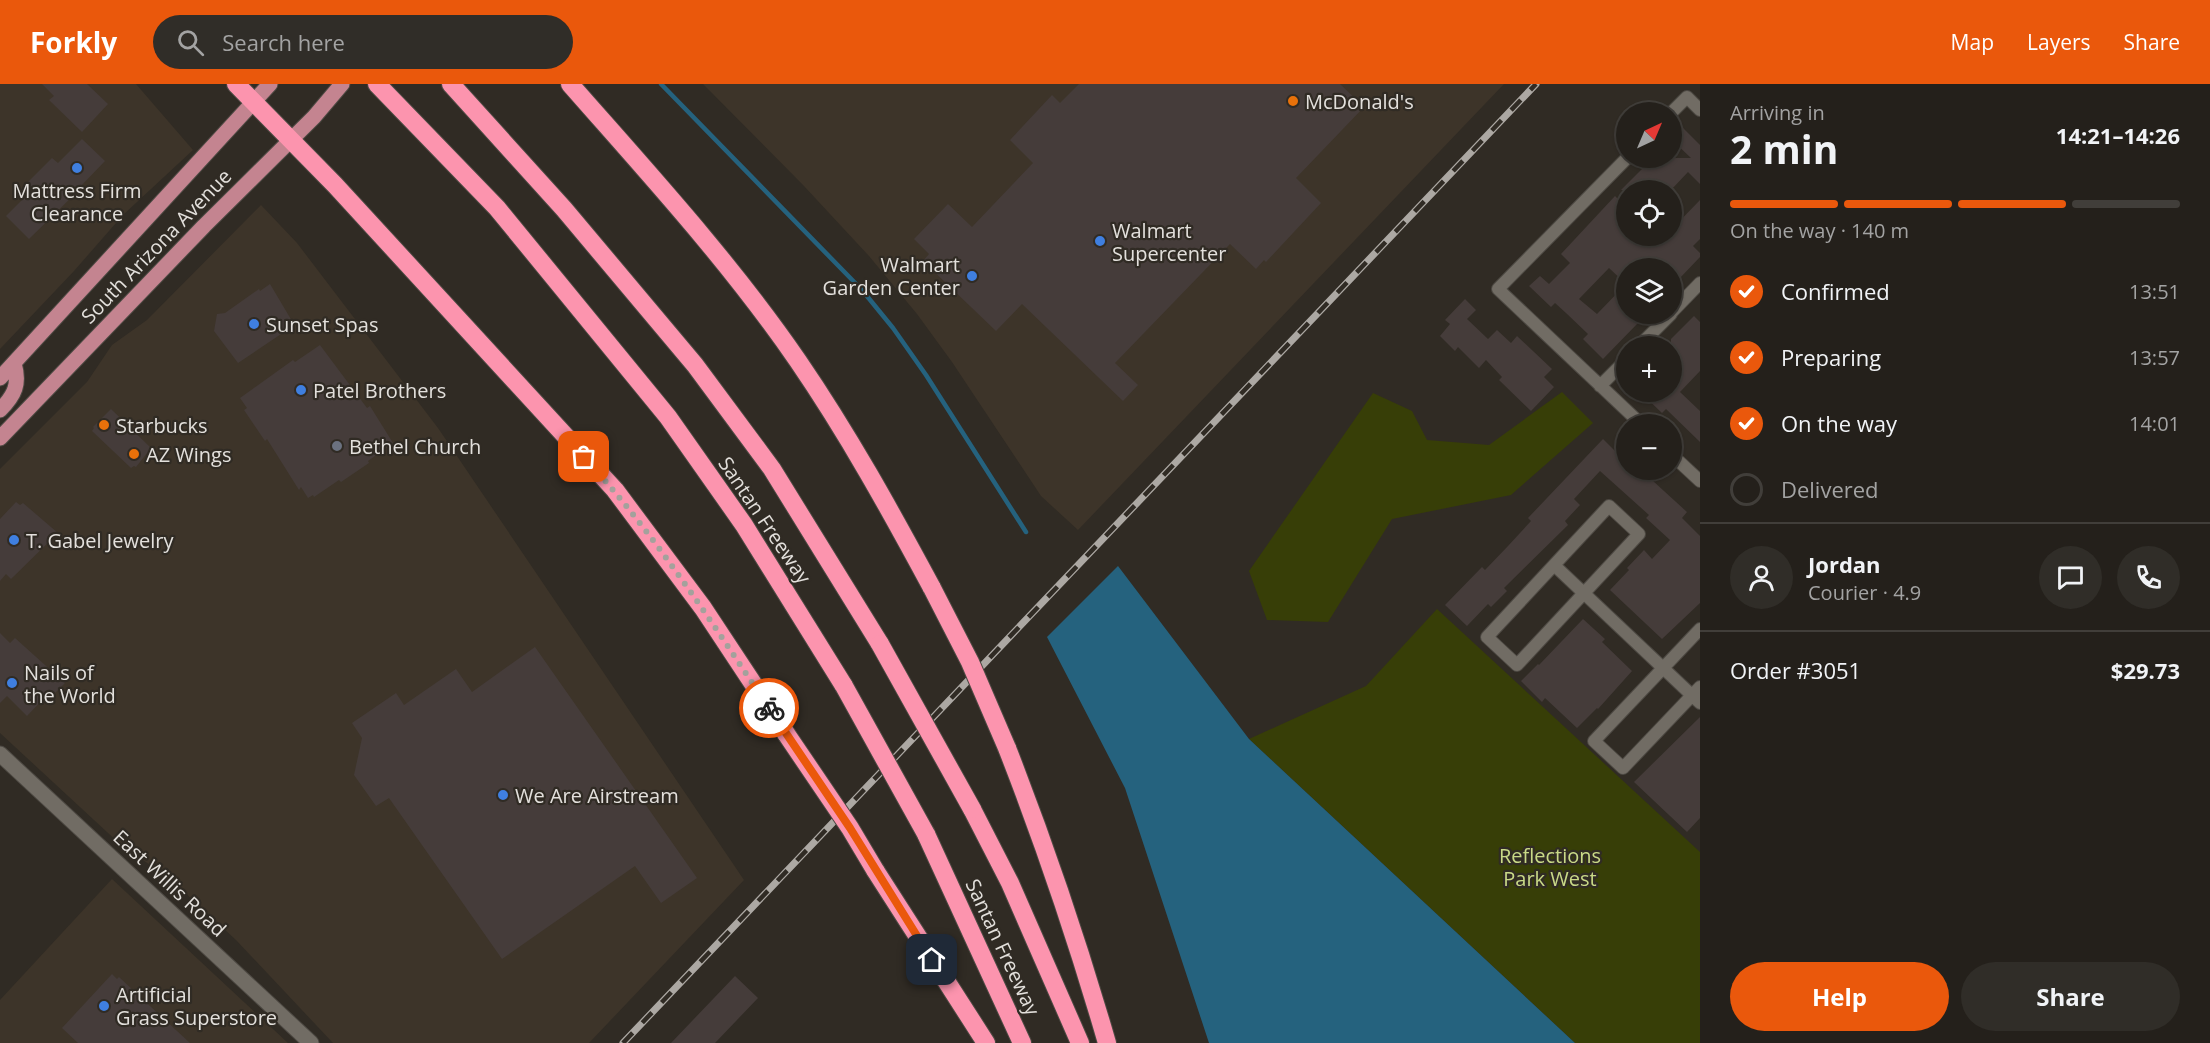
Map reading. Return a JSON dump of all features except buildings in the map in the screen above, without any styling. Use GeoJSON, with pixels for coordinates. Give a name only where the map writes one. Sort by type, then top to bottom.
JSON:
{"type":"FeatureCollection","features":[{"type":"Feature","properties":{"kind":"highway"},"geometry":{"type":"LineString","coordinates":[[236,84],[334,185],[615,490],[703,608],[850,828],[986,1043]]}},
{"type":"Feature","properties":{"kind":"highway","name":"Santan Freeway"},"geometry":{"type":"LineString","coordinates":[[377,84],[497,208],[668,417],[744,525],[844,686],[926,834],[1022,1043]]}},
{"type":"Feature","properties":{"kind":"highway","name":"Santan Freeway"},"geometry":{"type":"LineString","coordinates":[[451,84],[564,209],[695,365],[772,468],[880,644],[972,809],[1010,883],[1080,1043]]}},
{"type":"Feature","properties":{"kind":"highway"},"geometry":{"type":"LineString","coordinates":[[570,84],[729,268],[797,359],[873,478],[969,662],[1007,748],[1065,908],[1107,1043]]}},
{"type":"Feature","properties":{"kind":"main road","name":"South Arizona Avenue"},"geometry":{"type":"LineString","coordinates":[[0,378],[270,84]]}},
{"type":"Feature","properties":{"kind":"main road","name":"South Arizona Avenue"},"geometry":{"type":"LineString","coordinates":[[0,438],[204,225],[314,117],[342,84]]}},
{"type":"Feature","properties":{"kind":"main road"},"geometry":{"type":"LineString","coordinates":[[0,410],[16,391],[18,375],[14,363]]}},
{"type":"Feature","properties":{"kind":"street"},"geometry":{"type":"LineString","coordinates":[[1681,102],[1686,97],[1700,110]]}},
{"type":"Feature","properties":{"kind":"street"},"geometry":{"type":"LineString","coordinates":[[1617,168],[1498,289],[1630,414]]}},
{"type":"Feature","properties":{"kind":"street"},"geometry":{"type":"LineString","coordinates":[[1682,302],[1700,283]]}},
{"type":"Feature","properties":{"kind":"street"},"geometry":{"type":"LineString","coordinates":[[1649,336],[1660,324]]}},
{"type":"Feature","properties":{"kind":"street"},"geometry":{"type":"LineString","coordinates":[[1600,386],[1616,370]]}},
{"type":"Feature","properties":{"kind":"street"},"geometry":{"type":"LineString","coordinates":[[1682,464],[1700,481]]}},
{"type":"Feature","properties":{"kind":"street"},"geometry":{"type":"LineString","coordinates":[[1609,506],[1639,534],[1517,665],[1487,637],[1554,565],[1609,506]]}},
{"type":"Feature","properties":{"kind":"street"},"geometry":{"type":"LineString","coordinates":[[1554,565],[1663,668],[1697,695],[1623,768],[1594,741],[1663,668],[1700,629]]}},
{"type":"Feature","properties":{"kind":"street","name":"East Willis Road"},"geometry":{"type":"LineString","coordinates":[[0,754],[311,1043]]}},
{"type":"Feature","properties":{"kind":"shaded area"},"geometry":{"type":"Polygon","coordinates":[[[0,84],[136,84],[193,150],[123,215],[0,349],[0,84]]]}},
{"type":"Feature","properties":{"kind":"shaded area"},"geometry":{"type":"Polygon","coordinates":[[[703,84],[1504,84],[1078,530],[1041,496],[952,362],[917,314],[869,256],[804,186],[703,84]]]}},
{"type":"Feature","properties":{"kind":"shaded area"},"geometry":{"type":"Polygon","coordinates":[[[261,205],[297,243],[438,428],[744,880],[589,1043],[333,1043],[236,940],[169,878],[121,845],[0,733],[0,469],[87,382],[112,345],[147,320],[261,205]]]}},
{"type":"Feature","properties":{"kind":"shaded area"},"geometry":{"type":"Polygon","coordinates":[[[112,879],[288,1043],[0,1043],[0,1000],[112,879]]]}},
{"type":"Feature","properties":{"kind":"green space"},"geometry":{"type":"Polygon","coordinates":[[[1562,392],[1593,423],[1511,495],[1392,519],[1328,622],[1267,620],[1249,571],[1373,393],[1412,411],[1427,440],[1489,445],[1562,392]]]}},
{"type":"Feature","properties":{"kind":"green space","name":"Reflections Park West"},"geometry":{"type":"Polygon","coordinates":[[[1437,609],[1700,852],[1700,1043],[1575,1043],[1249,739],[1366,686],[1437,609]]]}},
{"type":"Feature","properties":{"kind":"water"},"geometry":{"type":"Polygon","coordinates":[[[1118,566],[1249,739],[1575,1043],[1209,1043],[1125,788],[1047,637],[1118,566]]]}},
{"type":"Feature","properties":{"kind":"waterway"},"geometry":{"type":"LineString","coordinates":[[661,84],[862,290],[893,328],[926,375],[1026,532]]}},
{"type":"Feature","properties":{"kind":"railway"},"geometry":{"type":"LineString","coordinates":[[623,1043],[1536,84]]}},
{"type":"Feature","properties":{"kind":"way so far"},"geometry":{"type":"LineString","coordinates":[[584,457],[615,490],[703,608],[769,708]]}},
{"type":"Feature","properties":{"kind":"place","name":"McDonald's"},"geometry":{"type":"Point","coordinates":[1293,101]}},
{"type":"Feature","properties":{"kind":"place","name":"Mattress Firm Clearance"},"geometry":{"type":"Point","coordinates":[77,168]}},
{"type":"Feature","properties":{"kind":"place","name":"Walmart Supercenter"},"geometry":{"type":"Point","coordinates":[1100,241]}},
{"type":"Feature","properties":{"kind":"place","name":"Walmart Garden Center"},"geometry":{"type":"Point","coordinates":[972,276]}},
{"type":"Feature","properties":{"kind":"place","name":"Sunset Spas"},"geometry":{"type":"Point","coordinates":[254,324]}},
{"type":"Feature","properties":{"kind":"place","name":"Patel Brothers"},"geometry":{"type":"Point","coordinates":[301,390]}},
{"type":"Feature","properties":{"kind":"place","name":"Starbucks"},"geometry":{"type":"Point","coordinates":[104,425]}},
{"type":"Feature","properties":{"kind":"place","name":"Bethel Church"},"geometry":{"type":"Point","coordinates":[337,446]}},
{"type":"Feature","properties":{"kind":"place","name":"AZ Wings"},"geometry":{"type":"Point","coordinates":[134,454]}},
{"type":"Feature","properties":{"kind":"place","name":"T. Gabel Jewelry"},"geometry":{"type":"Point","coordinates":[14,540]}},
{"type":"Feature","properties":{"kind":"place","name":"Nails of the World"},"geometry":{"type":"Point","coordinates":[12,683]}},
{"type":"Feature","properties":{"kind":"place","name":"We Are Airstream"},"geometry":{"type":"Point","coordinates":[503,795]}},
{"type":"Feature","properties":{"kind":"place","name":"Artificial Grass Superstore"},"geometry":{"type":"Point","coordinates":[104,1006]}},
{"type":"Feature","properties":{"kind":"route"},"geometry":{"type":"LineString","coordinates":[[769,708],[824,787],[932,960]]}}]}
